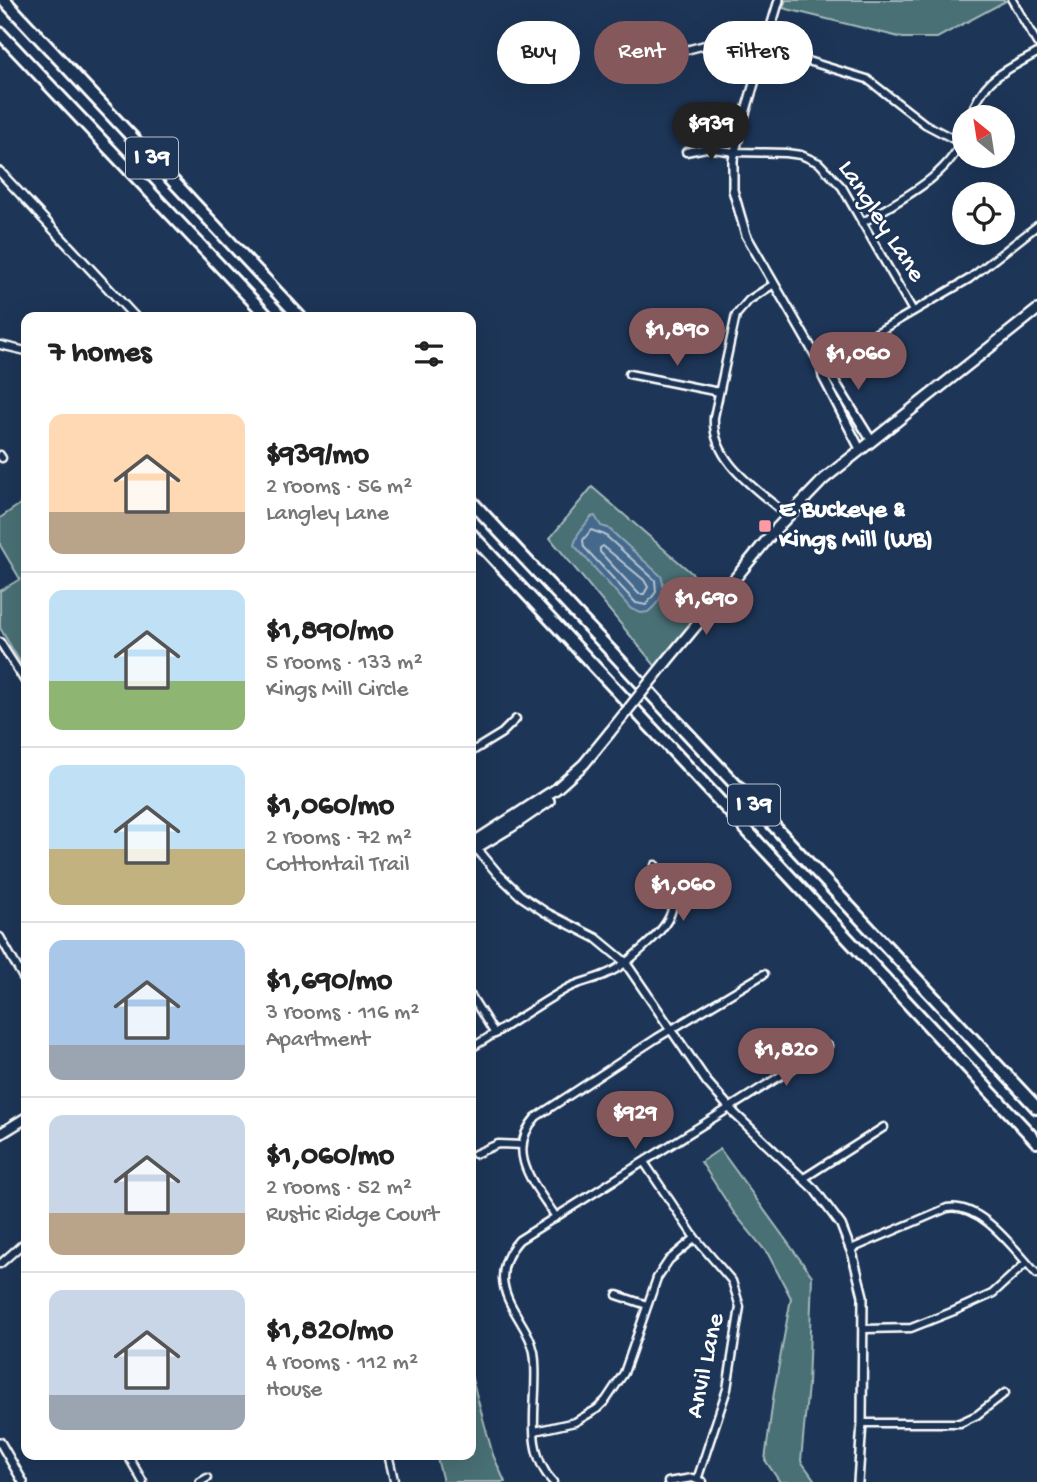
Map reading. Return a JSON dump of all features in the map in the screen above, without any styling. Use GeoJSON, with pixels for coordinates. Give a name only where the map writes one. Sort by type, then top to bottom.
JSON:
{"type":"FeatureCollection","features":[{"type":"Feature","properties":{"kind":"highway","name":"I 39"},"geometry":{"type":"LineString","coordinates":[[4,0],[295,312]]}},
{"type":"Feature","properties":{"kind":"highway","name":"I 39"},"geometry":{"type":"LineString","coordinates":[[0,33],[263,312]]}},
{"type":"Feature","properties":{"kind":"highway","name":"I 39"},"geometry":{"type":"LineString","coordinates":[[476,506],[1037,1108]]}},
{"type":"Feature","properties":{"kind":"highway","name":"I 39"},"geometry":{"type":"LineString","coordinates":[[476,539],[1037,1142]]}},
{"type":"Feature","properties":{"kind":"main road"},"geometry":{"type":"LineString","coordinates":[[476,844],[526,818],[559,793],[578,774],[788,516],[824,479],[1037,310]]}},
{"type":"Feature","properties":{"kind":"main road"},"geometry":{"type":"LineString","coordinates":[[0,1134],[21,1121]]}},
{"type":"Feature","properties":{"kind":"street"},"geometry":{"type":"LineString","coordinates":[[773,21],[779,0]]}},
{"type":"Feature","properties":{"kind":"street"},"geometry":{"type":"LineString","coordinates":[[1012,0],[1037,43]]}},
{"type":"Feature","properties":{"kind":"street"},"geometry":{"type":"LineString","coordinates":[[974,105],[985,86],[1037,53]]}},
{"type":"Feature","properties":{"kind":"street"},"geometry":{"type":"LineString","coordinates":[[813,63],[867,79],[925,124],[952,138]]}},
{"type":"Feature","properties":{"kind":"street"},"geometry":{"type":"LineString","coordinates":[[755,84],[735,152],[733,190],[742,225],[821,365],[829,372],[871,440]]}},
{"type":"Feature","properties":{"kind":"street","name":"Langley Lane"},"geometry":{"type":"LineString","coordinates":[[686,152],[706,148],[735,152],[794,153],[819,163],[842,187],[914,311]]}},
{"type":"Feature","properties":{"kind":"street"},"geometry":{"type":"LineString","coordinates":[[862,223],[916,189],[952,159]]}},
{"type":"Feature","properties":{"kind":"street"},"geometry":{"type":"LineString","coordinates":[[0,172],[130,312]]}},
{"type":"Feature","properties":{"kind":"street"},"geometry":{"type":"LineString","coordinates":[[821,365],[969,279],[1037,226]]}},
{"type":"Feature","properties":{"kind":"street"},"geometry":{"type":"LineString","coordinates":[[774,284],[749,300],[736,315],[714,424],[720,453],[788,516]]}},
{"type":"Feature","properties":{"kind":"street"},"geometry":{"type":"LineString","coordinates":[[0,345],[21,350]]}},
{"type":"Feature","properties":{"kind":"street"},"geometry":{"type":"LineString","coordinates":[[821,365],[823,377],[860,449]]}},
{"type":"Feature","properties":{"kind":"street"},"geometry":{"type":"LineString","coordinates":[[629,374],[719,392]]}},
{"type":"Feature","properties":{"kind":"street"},"geometry":{"type":"LineString","coordinates":[[1,647],[21,676]]}},
{"type":"Feature","properties":{"kind":"street"},"geometry":{"type":"LineString","coordinates":[[476,749],[502,733],[516,719]]}},
{"type":"Feature","properties":{"kind":"street"},"geometry":{"type":"LineString","coordinates":[[476,850],[521,896],[545,912],[596,938],[625,962],[707,1082],[729,1107],[804,1178],[835,1216],[851,1249],[863,1296],[862,1423],[858,1482]]}},
{"type":"Feature","properties":{"kind":"street"},"geometry":{"type":"LineString","coordinates":[[476,1045],[566,989],[609,973],[663,930],[673,906],[666,878],[655,865]]}},
{"type":"Feature","properties":{"kind":"street"},"geometry":{"type":"LineString","coordinates":[[0,937],[21,973]]}},
{"type":"Feature","properties":{"kind":"street"},"geometry":{"type":"LineString","coordinates":[[556,1217],[526,1170],[522,1145],[525,1132],[536,1117],[764,974]]}},
{"type":"Feature","properties":{"kind":"street"},"geometry":{"type":"LineString","coordinates":[[476,1004],[495,1034]]}},
{"type":"Feature","properties":{"kind":"street"},"geometry":{"type":"LineString","coordinates":[[553,1482],[535,1452],[534,1349],[505,1293],[503,1271],[511,1249],[519,1240],[828,1046]]}},
{"type":"Feature","properties":{"kind":"street"},"geometry":{"type":"LineString","coordinates":[[804,1178],[884,1127]]}},
{"type":"Feature","properties":{"kind":"street"},"geometry":{"type":"LineString","coordinates":[[476,1154],[498,1144],[522,1145]]}},
{"type":"Feature","properties":{"kind":"street","name":"Anvil Lane"},"geometry":{"type":"LineString","coordinates":[[644,1162],[695,1238],[732,1281],[740,1307],[727,1389],[700,1481]]}},
{"type":"Feature","properties":{"kind":"street"},"geometry":{"type":"LineString","coordinates":[[851,1249],[953,1207],[978,1214],[1037,1274]]}},
{"type":"Feature","properties":{"kind":"street"},"geometry":{"type":"LineString","coordinates":[[535,1432],[575,1422],[597,1409],[606,1400],[624,1373],[647,1305],[663,1268],[695,1238]]}},
{"type":"Feature","properties":{"kind":"street"},"geometry":{"type":"LineString","coordinates":[[0,1265],[21,1246]]}},
{"type":"Feature","properties":{"kind":"street"},"geometry":{"type":"LineString","coordinates":[[864,1329],[911,1328],[954,1311],[992,1294],[1026,1263]]}},
{"type":"Feature","properties":{"kind":"street"},"geometry":{"type":"LineString","coordinates":[[617,1296],[647,1305]]}},
{"type":"Feature","properties":{"kind":"street"},"geometry":{"type":"LineString","coordinates":[[862,1423],[960,1423],[977,1415],[1005,1393]]}},
{"type":"Feature","properties":{"kind":"street"},"geometry":{"type":"LineString","coordinates":[[0,1442],[23,1482]]}},
{"type":"Feature","properties":{"kind":"street"},"geometry":{"type":"LineString","coordinates":[[130,1460],[143,1482]]}},
{"type":"Feature","properties":{"kind":"street"},"geometry":{"type":"LineString","coordinates":[[389,1460],[394,1480]]}},
{"type":"Feature","properties":{"kind":"street"},"geometry":{"type":"LineString","coordinates":[[200,1482],[207,1478]]}},
{"type":"Feature","properties":{"kind":"street"},"geometry":{"type":"LineString","coordinates":[[668,1482],[692,1478],[700,1481]]}},
{"type":"Feature","properties":{"kind":"green space"},"geometry":{"type":"Polygon","coordinates":[[[786,0],[1006,1],[937,38],[903,38],[783,8],[786,0]]]}},
{"type":"Feature","properties":{"kind":"green space"},"geometry":{"type":"Polygon","coordinates":[[[592,487],[716,594],[656,667],[550,538],[592,487]]]}},
{"type":"Feature","properties":{"kind":"green space"},"geometry":{"type":"Polygon","coordinates":[[[21,503],[21,664],[0,628],[0,591],[20,579],[0,545],[0,518],[21,503]]]}},
{"type":"Feature","properties":{"kind":"green space"},"geometry":{"type":"Polygon","coordinates":[[[720,1149],[812,1276],[808,1385],[801,1461],[816,1482],[780,1482],[765,1460],[791,1298],[768,1254],[734,1213],[701,1162],[720,1149]]]}},
{"type":"Feature","properties":{"kind":"green space"},"geometry":{"type":"Polygon","coordinates":[[[476,1393],[493,1455],[505,1482],[443,1482],[438,1460],[476,1460],[476,1393]]]}},
{"type":"Feature","properties":{"kind":"water"},"geometry":{"type":"Polygon","coordinates":[[[595,516],[601,526],[608,528],[661,576],[661,596],[648,612],[641,613],[631,609],[574,545],[578,534],[591,517],[595,516]]]}},
{"type":"Feature","properties":{"kind":"place","name":"E Buckeye & Kings Mill (WB)"},"geometry":{"type":"Point","coordinates":[765,526]}}]}
